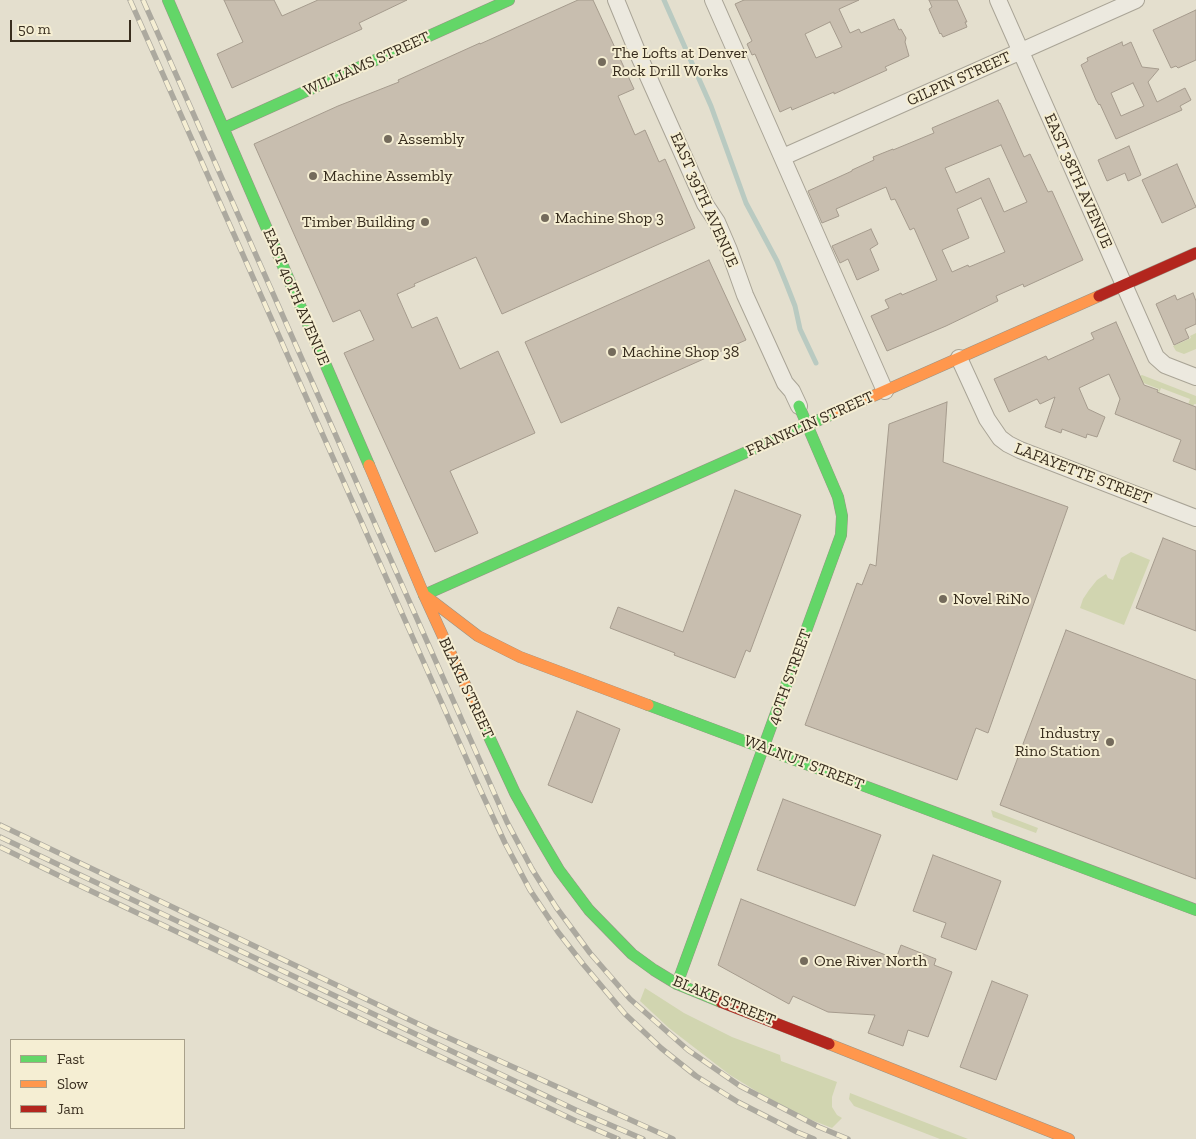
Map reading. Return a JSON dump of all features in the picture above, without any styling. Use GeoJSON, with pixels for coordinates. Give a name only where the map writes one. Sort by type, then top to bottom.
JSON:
{"type":"FeatureCollection","features":[{"type":"Feature","properties":{"kind":"street","name":"EAST 40TH AVENUE"},"geometry":{"type":"LineString","coordinates":[[168,0],[424,595]]}},
{"type":"Feature","properties":{"kind":"street","name":"WILLIAMS STREET"},"geometry":{"type":"LineString","coordinates":[[224,128],[510,0]]}},
{"type":"Feature","properties":{"kind":"street","name":"EAST 39TH AVENUE"},"geometry":{"type":"LineString","coordinates":[[616,0],[705,204],[717,222],[757,322],[785,384],[792,391],[807,426]]}},
{"type":"Feature","properties":{"kind":"street"},"geometry":{"type":"LineString","coordinates":[[713,0],[885,391]]}},
{"type":"Feature","properties":{"kind":"street","name":"EAST 38TH AVENUE"},"geometry":{"type":"LineString","coordinates":[[998,0],[1154,352],[1160,362],[1196,377]]}},
{"type":"Feature","properties":{"kind":"street","name":"GILPIN STREET"},"geometry":{"type":"LineString","coordinates":[[783,158],[1136,0]]}},
{"type":"Feature","properties":{"kind":"street","name":"FRANKLIN STREET"},"geometry":{"type":"LineString","coordinates":[[424,595],[1196,253]]}},
{"type":"Feature","properties":{"kind":"street","name":"LAFAYETTE STREET"},"geometry":{"type":"LineString","coordinates":[[959,358],[987,420],[1000,438],[1008,444],[1196,518]]}},
{"type":"Feature","properties":{"kind":"street","name":"40TH STREET"},"geometry":{"type":"LineString","coordinates":[[677,984],[841,535],[842,516],[838,497],[807,426]]}},
{"type":"Feature","properties":{"kind":"street","name":"WALNUT STREET"},"geometry":{"type":"LineString","coordinates":[[424,595],[478,636],[520,657],[1196,910]]}},
{"type":"Feature","properties":{"kind":"street","name":"BLAKE STREET"},"geometry":{"type":"LineString","coordinates":[[424,595],[515,793],[559,870],[589,910],[632,954],[677,984],[1069,1139]]}},
{"type":"Feature","properties":{"kind":"green space"},"geometry":{"type":"Polygon","coordinates":[[[1196,333],[1196,349],[1184,354],[1176,351],[1173,346],[1191,338],[1190,336],[1196,333]]]}},
{"type":"Feature","properties":{"kind":"green space"},"geometry":{"type":"Polygon","coordinates":[[[1142,375],[1196,396],[1196,404],[1194,404],[1186,426],[1181,424],[1190,399],[1161,388],[1148,422],[1159,389],[1141,382],[1124,383],[1142,375]]]}},
{"type":"Feature","properties":{"kind":"green space"},"geometry":{"type":"Polygon","coordinates":[[[1131,552],[1150,560],[1124,625],[1080,608],[1083,599],[1097,580],[1106,574],[1108,578],[1113,580],[1121,558],[1131,552]]]}},
{"type":"Feature","properties":{"kind":"green space"},"geometry":{"type":"Polygon","coordinates":[[[991,810],[1038,828],[1036,833],[993,817],[991,810]]]}},
{"type":"Feature","properties":{"kind":"green space"},"geometry":{"type":"Polygon","coordinates":[[[645,988],[684,1013],[732,1037],[780,1055],[781,1061],[837,1082],[832,1097],[832,1107],[837,1115],[842,1118],[832,1128],[786,1108],[730,1075],[669,1028],[640,1001],[645,988]]]}},
{"type":"Feature","properties":{"kind":"green space"},"geometry":{"type":"Polygon","coordinates":[[[850,1093],[968,1139],[940,1139],[854,1106],[849,1099],[850,1093]]]}},
{"type":"Feature","properties":{"kind":"building"},"geometry":{"type":"Polygon","coordinates":[[[224,0],[274,0],[282,16],[318,0],[407,0],[359,23],[362,29],[232,88],[217,54],[243,42],[224,0]]]}},
{"type":"Feature","properties":{"kind":"building"},"geometry":{"type":"Polygon","coordinates":[[[578,0],[593,0],[634,89],[618,96],[635,135],[645,130],[659,162],[665,159],[695,228],[502,314],[476,257],[414,284],[415,286],[397,294],[412,328],[437,317],[460,369],[498,351],[535,433],[450,471],[478,533],[435,552],[344,353],[374,340],[360,310],[333,322],[254,144],[338,106],[399,82],[398,80],[578,0]]]}},
{"type":"Feature","properties":{"kind":"building"},"geometry":{"type":"Polygon","coordinates":[[[744,0],[859,0],[839,9],[850,33],[859,29],[861,33],[894,19],[899,30],[901,29],[906,38],[905,42],[909,56],[885,67],[887,70],[834,94],[834,92],[792,110],[791,107],[780,112],[755,54],[752,55],[747,44],[752,41],[735,4],[744,0]],[[830,22],[805,34],[816,58],[842,47],[830,22]]]}},
{"type":"Feature","properties":{"kind":"building"},"geometry":{"type":"Polygon","coordinates":[[[929,0],[957,0],[967,22],[965,22],[967,27],[943,37],[929,9],[932,7],[929,0]]]}},
{"type":"Feature","properties":{"kind":"building"},"geometry":{"type":"Polygon","coordinates":[[[1196,10],[1196,60],[1178,68],[1176,66],[1171,68],[1153,30],[1196,10]]]}},
{"type":"Feature","properties":{"kind":"building"},"geometry":{"type":"Polygon","coordinates":[[[1122,42],[1123,46],[1131,42],[1142,67],[1159,69],[1148,82],[1157,102],[1185,88],[1191,100],[1180,106],[1182,110],[1116,139],[1081,65],[1088,61],[1087,58],[1122,42]],[[1133,83],[1111,93],[1121,116],[1144,106],[1133,83]]]}},
{"type":"Feature","properties":{"kind":"building"},"geometry":{"type":"Polygon","coordinates":[[[998,100],[1024,157],[1030,154],[1048,192],[1052,191],[1083,260],[1024,287],[1023,284],[996,296],[998,301],[887,351],[871,316],[889,308],[885,300],[937,280],[914,228],[910,230],[895,199],[891,200],[886,187],[836,209],[839,216],[822,223],[808,191],[874,160],[873,157],[934,133],[932,128],[998,100]],[[1001,145],[945,168],[956,193],[989,178],[1004,212],[1027,202],[1001,145]],[[981,198],[957,209],[969,238],[942,250],[952,272],[1005,252],[981,198]]]}},
{"type":"Feature","properties":{"kind":"building"},"geometry":{"type":"Polygon","coordinates":[[[1129,146],[1141,175],[1128,181],[1125,173],[1107,181],[1098,160],[1129,146]]]}},
{"type":"Feature","properties":{"kind":"building"},"geometry":{"type":"Polygon","coordinates":[[[1177,164],[1196,207],[1162,223],[1142,180],[1177,164]]]}},
{"type":"Feature","properties":{"kind":"building"},"geometry":{"type":"Polygon","coordinates":[[[871,229],[878,244],[870,249],[879,270],[857,280],[848,259],[840,263],[832,246],[871,229]]]}},
{"type":"Feature","properties":{"kind":"building","name":"Machine Shop 38"},"geometry":{"type":"Polygon","coordinates":[[[709,260],[746,340],[561,423],[525,342],[709,260]]]}},
{"type":"Feature","properties":{"kind":"building"},"geometry":{"type":"Polygon","coordinates":[[[1193,293],[1196,301],[1196,324],[1185,329],[1189,338],[1174,345],[1156,304],[1175,295],[1177,300],[1193,293]]]}},
{"type":"Feature","properties":{"kind":"building"},"geometry":{"type":"Polygon","coordinates":[[[1116,322],[1144,385],[1196,407],[1196,470],[1173,461],[1181,440],[1115,414],[1120,399],[1109,374],[1079,388],[1088,409],[1105,417],[1097,437],[1087,434],[1086,438],[1062,429],[1061,433],[1045,427],[1055,397],[1040,404],[1037,399],[1009,412],[994,379],[1046,356],[1048,360],[1094,339],[1091,333],[1116,322]]]}},
{"type":"Feature","properties":{"kind":"building","name":"Novel RiNo"},"geometry":{"type":"Polygon","coordinates":[[[947,402],[943,462],[1068,507],[988,733],[976,728],[957,780],[805,725],[857,583],[862,585],[870,564],[876,566],[889,424],[947,402]]]}},
{"type":"Feature","properties":{"kind":"building"},"geometry":{"type":"Polygon","coordinates":[[[735,490],[801,515],[750,652],[746,650],[735,678],[610,628],[618,607],[683,632],[735,490]]]}},
{"type":"Feature","properties":{"kind":"building"},"geometry":{"type":"Polygon","coordinates":[[[1163,538],[1196,551],[1196,631],[1136,608],[1163,538]]]}},
{"type":"Feature","properties":{"kind":"building","name":"Industry Rino Station"},"geometry":{"type":"Polygon","coordinates":[[[1066,630],[1196,680],[1196,879],[1000,805],[1066,630]]]}},
{"type":"Feature","properties":{"kind":"building"},"geometry":{"type":"Polygon","coordinates":[[[577,711],[620,729],[592,803],[548,785],[577,711]]]}},
{"type":"Feature","properties":{"kind":"building"},"geometry":{"type":"Polygon","coordinates":[[[783,799],[881,835],[855,906],[757,870],[783,799]]]}},
{"type":"Feature","properties":{"kind":"building"},"geometry":{"type":"Polygon","coordinates":[[[933,855],[1001,881],[976,950],[941,937],[946,923],[913,911],[933,855]]]}},
{"type":"Feature","properties":{"kind":"building","name":"One River North"},"geometry":{"type":"Polygon","coordinates":[[[741,899],[896,959],[901,945],[936,959],[934,965],[952,972],[928,1037],[908,1030],[903,1046],[868,1033],[875,1015],[828,1012],[793,996],[789,1004],[718,965],[741,899]]]}},
{"type":"Feature","properties":{"kind":"building"},"geometry":{"type":"Polygon","coordinates":[[[992,981],[1028,995],[996,1080],[960,1067],[992,981]]]}},
{"type":"Feature","properties":{"kind":"waterway"},"geometry":{"type":"LineString","coordinates":[[664,0],[711,106],[746,203],[777,261],[795,306],[800,329],[816,363]]}},
{"type":"Feature","properties":{"kind":"railway"},"geometry":{"type":"LineString","coordinates":[[130,0],[479,787],[505,843],[530,890],[558,932],[583,964],[625,1014],[661,1048],[696,1076],[738,1102],[814,1139]]}},
{"type":"Feature","properties":{"kind":"railway"},"geometry":{"type":"LineString","coordinates":[[143,0],[507,822],[532,869],[556,907],[590,953],[630,999],[688,1050],[740,1086],[819,1127],[848,1139]]}},
{"type":"Feature","properties":{"kind":"railway"},"geometry":{"type":"LineString","coordinates":[[0,825],[431,1030],[673,1139]]}},
{"type":"Feature","properties":{"kind":"railway"},"geometry":{"type":"LineString","coordinates":[[0,837],[580,1112],[643,1139]]}},
{"type":"Feature","properties":{"kind":"railway"},"geometry":{"type":"LineString","coordinates":[[0,847],[576,1121],[618,1139]]}},
{"type":"Feature","properties":{"kind":"traffic: fast"},"geometry":{"type":"LineString","coordinates":[[168,0],[369,465]]}},
{"type":"Feature","properties":{"kind":"traffic: fast"},"geometry":{"type":"LineString","coordinates":[[224,128],[509,0]]}},
{"type":"Feature","properties":{"kind":"traffic: fast"},"geometry":{"type":"LineString","coordinates":[[677,984],[841,535],[842,516],[838,497],[799,406]]}},
{"type":"Feature","properties":{"kind":"traffic: fast"},"geometry":{"type":"LineString","coordinates":[[424,595],[837,412]]}},
{"type":"Feature","properties":{"kind":"traffic: fast"},"geometry":{"type":"LineString","coordinates":[[648,705],[1196,910]]}},
{"type":"Feature","properties":{"kind":"traffic: fast"},"geometry":{"type":"LineString","coordinates":[[479,715],[515,793],[539,836],[559,870],[589,910],[632,954],[654,970],[677,984],[721,1002]]}},
{"type":"Feature","properties":{"kind":"traffic: slow"},"geometry":{"type":"LineString","coordinates":[[837,412],[1099,296]]}},
{"type":"Feature","properties":{"kind":"traffic: slow"},"geometry":{"type":"LineString","coordinates":[[369,465],[424,595],[479,715]]}},
{"type":"Feature","properties":{"kind":"traffic: slow"},"geometry":{"type":"LineString","coordinates":[[427,597],[478,636],[520,657],[648,705]]}},
{"type":"Feature","properties":{"kind":"traffic: slow"},"geometry":{"type":"LineString","coordinates":[[829,1044],[1069,1139]]}},
{"type":"Feature","properties":{"kind":"traffic: jam"},"geometry":{"type":"LineString","coordinates":[[1099,296],[1196,253]]}},
{"type":"Feature","properties":{"kind":"traffic: jam"},"geometry":{"type":"LineString","coordinates":[[721,1002],[829,1044]]}},
{"type":"Feature","properties":{"kind":"place","name":"The Lofts at Denver Rock Drill Works"},"geometry":{"type":"Point","coordinates":[602,62]}},
{"type":"Feature","properties":{"kind":"place","name":"Assembly"},"geometry":{"type":"Point","coordinates":[388,139]}},
{"type":"Feature","properties":{"kind":"place","name":"Machine Assembly"},"geometry":{"type":"Point","coordinates":[313,176]}},
{"type":"Feature","properties":{"kind":"place","name":"Machine Shop 3"},"geometry":{"type":"Point","coordinates":[545,218]}},
{"type":"Feature","properties":{"kind":"place","name":"Timber Building"},"geometry":{"type":"Point","coordinates":[425,222]}},
{"type":"Feature","properties":{"kind":"place","name":"Machine Shop 38"},"geometry":{"type":"Point","coordinates":[612,352]}},
{"type":"Feature","properties":{"kind":"place","name":"Novel RiNo"},"geometry":{"type":"Point","coordinates":[943,599]}},
{"type":"Feature","properties":{"kind":"place","name":"Industry Rino Station"},"geometry":{"type":"Point","coordinates":[1110,742]}},
{"type":"Feature","properties":{"kind":"place","name":"One River North"},"geometry":{"type":"Point","coordinates":[804,961]}}]}
